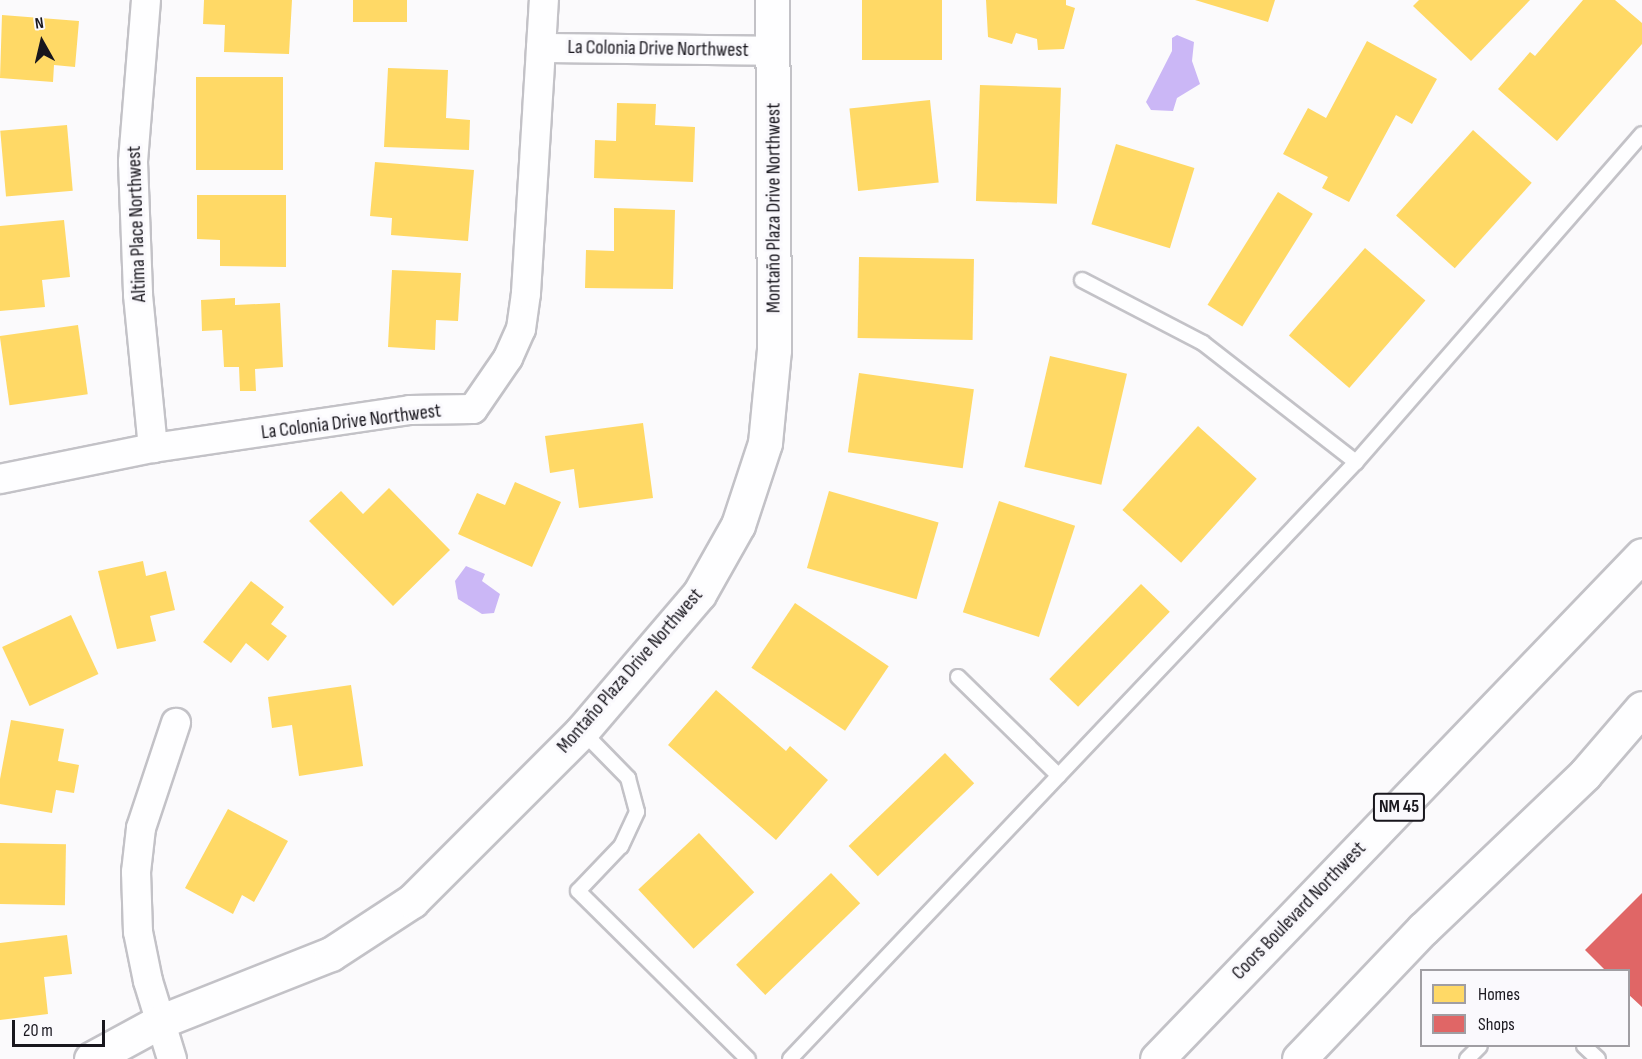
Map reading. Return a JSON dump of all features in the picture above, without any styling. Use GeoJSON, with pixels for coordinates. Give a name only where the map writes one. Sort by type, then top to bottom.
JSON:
{"type":"FeatureCollection","features":[{"type":"Feature","properties":{"kind":"street","name":"Altima Place Northwest"},"geometry":{"type":"LineString","coordinates":[[146,0],[133,162],[138,295],[153,448]]}},
{"type":"Feature","properties":{"kind":"street","name":"La Colonia Drive Northwest"},"geometry":{"type":"LineString","coordinates":[[0,479],[153,448],[410,410],[473,410],[508,358],[521,329],[544,0]]}},
{"type":"Feature","properties":{"kind":"street","name":"Montaño Plaza Drive Northwest"},"geometry":{"type":"LineString","coordinates":[[91,1059],[159,1022],[331,954],[412,901],[582,731],[699,594],[738,525],[765,442],[774,350],[772,0]]}},
{"type":"Feature","properties":{"kind":"street","name":"La Colonia Drive Northwest"},"geometry":{"type":"LineString","coordinates":[[541,48],[774,51]]}},
{"type":"Feature","properties":{"kind":"street","name":"Coors Boulevard Northwest"},"geometry":{"type":"LineString","coordinates":[[1156,1059],[1642,555]]}},
{"type":"Feature","properties":{"kind":"street"},"geometry":{"type":"LineString","coordinates":[[1299,1059],[1424,929],[1585,774],[1642,708]]}},
{"type":"Feature","properties":{"kind":"street"},"geometry":{"type":"LineString","coordinates":[[172,1059],[159,1022],[138,932],[136,872],[141,828],[176,723]]}},
{"type":"Feature","properties":{"kind":"lane"},"geometry":{"type":"LineString","coordinates":[[790,1059],[1356,462],[1642,134]]}},
{"type":"Feature","properties":{"kind":"lane"},"geometry":{"type":"LineString","coordinates":[[1082,280],[1203,343],[1356,462]]}},
{"type":"Feature","properties":{"kind":"lane"},"geometry":{"type":"LineString","coordinates":[[958,677],[1059,776]]}},
{"type":"Feature","properties":{"kind":"lane"},"geometry":{"type":"LineString","coordinates":[[582,731],[628,778],[637,812],[621,846],[578,891],[748,1059]]}},
{"type":"Feature","properties":{"kind":"lane"},"geometry":{"type":"LineString","coordinates":[[1467,1059],[1479,1047]]}},
{"type":"Feature","properties":{"kind":"lane"},"geometry":{"type":"LineString","coordinates":[[1585,1047],[1598,1059]]}},
{"type":"Feature","properties":{"kind":"shaded area"},"geometry":{"type":"Polygon","coordinates":[[[1177,35],[1194,42],[1192,61],[1200,84],[1177,98],[1173,111],[1151,110],[1146,102],[1172,51],[1172,38],[1177,35]]]}},
{"type":"Feature","properties":{"kind":"shaded area"},"geometry":{"type":"Polygon","coordinates":[[[466,566],[485,574],[482,581],[500,594],[494,613],[482,614],[458,599],[455,581],[466,566]]]}},
{"type":"Feature","properties":{"kind":"building: Homes"},"geometry":{"type":"Polygon","coordinates":[[[204,0],[292,0],[289,54],[224,52],[225,25],[203,24],[204,0]]]}},
{"type":"Feature","properties":{"kind":"building: Homes"},"geometry":{"type":"Polygon","coordinates":[[[353,0],[407,0],[407,22],[353,22],[353,0]]]}},
{"type":"Feature","properties":{"kind":"building: Homes"},"geometry":{"type":"Polygon","coordinates":[[[862,0],[942,0],[942,60],[862,60],[862,0]]]}},
{"type":"Feature","properties":{"kind":"building: Homes"},"geometry":{"type":"Polygon","coordinates":[[[986,0],[1066,0],[1066,5],[1075,8],[1064,49],[1038,50],[1037,39],[1016,33],[1012,44],[988,37],[986,0]]]}},
{"type":"Feature","properties":{"kind":"building: Homes"},"geometry":{"type":"Polygon","coordinates":[[[1195,0],[1275,0],[1268,22],[1195,0]]]}},
{"type":"Feature","properties":{"kind":"building: Homes"},"geometry":{"type":"Polygon","coordinates":[[[1419,0],[1530,0],[1471,61],[1413,6],[1419,0]]]}},
{"type":"Feature","properties":{"kind":"building: Homes"},"geometry":{"type":"Polygon","coordinates":[[[1583,0],[1615,0],[1642,23],[1642,44],[1557,141],[1498,89],[1530,52],[1535,56],[1583,0]]]}},
{"type":"Feature","properties":{"kind":"building: Homes"},"geometry":{"type":"Polygon","coordinates":[[[2,15],[79,21],[75,67],[54,65],[53,82],[0,78],[2,15]]]}},
{"type":"Feature","properties":{"kind":"building: Homes"},"geometry":{"type":"Polygon","coordinates":[[[1367,41],[1437,79],[1412,124],[1396,115],[1349,202],[1322,188],[1328,177],[1283,154],[1308,108],[1326,118],[1367,41]]]}},
{"type":"Feature","properties":{"kind":"building: Homes"},"geometry":{"type":"Polygon","coordinates":[[[388,68],[448,70],[446,118],[470,120],[469,150],[384,147],[388,68]]]}},
{"type":"Feature","properties":{"kind":"building: Homes"},"geometry":{"type":"Polygon","coordinates":[[[196,77],[283,77],[283,170],[196,170],[196,77]]]}},
{"type":"Feature","properties":{"kind":"building: Homes"},"geometry":{"type":"Polygon","coordinates":[[[980,85],[1061,88],[1057,204],[976,201],[980,85]]]}},
{"type":"Feature","properties":{"kind":"building: Homes"},"geometry":{"type":"Polygon","coordinates":[[[930,100],[939,183],[858,191],[849,108],[930,100]]]}},
{"type":"Feature","properties":{"kind":"building: Homes"},"geometry":{"type":"Polygon","coordinates":[[[617,103],[656,104],[655,125],[695,127],[693,182],[594,178],[595,140],[616,141],[617,103]]]}},
{"type":"Feature","properties":{"kind":"building: Homes"},"geometry":{"type":"Polygon","coordinates":[[[67,125],[73,191],[6,197],[0,131],[67,125]]]}},
{"type":"Feature","properties":{"kind":"building: Homes"},"geometry":{"type":"Polygon","coordinates":[[[1473,130],[1532,183],[1455,268],[1396,215],[1473,130]]]}},
{"type":"Feature","properties":{"kind":"building: Homes"},"geometry":{"type":"Polygon","coordinates":[[[1116,144],[1194,168],[1170,248],[1091,224],[1116,144]]]}},
{"type":"Feature","properties":{"kind":"building: Homes"},"geometry":{"type":"Polygon","coordinates":[[[375,162],[474,170],[468,241],[391,235],[392,218],[370,216],[375,162]]]}},
{"type":"Feature","properties":{"kind":"building: Homes"},"geometry":{"type":"Polygon","coordinates":[[[1278,192],[1313,214],[1242,327],[1208,305],[1278,192]]]}},
{"type":"Feature","properties":{"kind":"building: Homes"},"geometry":{"type":"Polygon","coordinates":[[[197,195],[286,195],[286,267],[220,266],[220,240],[197,239],[197,195]]]}},
{"type":"Feature","properties":{"kind":"building: Homes"},"geometry":{"type":"Polygon","coordinates":[[[614,208],[675,210],[673,289],[585,288],[586,250],[614,251],[614,208]]]}},
{"type":"Feature","properties":{"kind":"building: Homes"},"geometry":{"type":"Polygon","coordinates":[[[64,220],[70,277],[42,280],[45,307],[0,311],[0,226],[64,220]]]}},
{"type":"Feature","properties":{"kind":"building: Homes"},"geometry":{"type":"Polygon","coordinates":[[[1365,248],[1425,300],[1349,388],[1289,336],[1365,248]]]}},
{"type":"Feature","properties":{"kind":"building: Homes"},"geometry":{"type":"Polygon","coordinates":[[[859,257],[974,259],[973,340],[858,338],[859,257]]]}},
{"type":"Feature","properties":{"kind":"building: Homes"},"geometry":{"type":"Polygon","coordinates":[[[392,270],[461,273],[458,321],[436,320],[435,350],[388,347],[392,270]]]}},
{"type":"Feature","properties":{"kind":"building: Homes"},"geometry":{"type":"Polygon","coordinates":[[[235,298],[235,305],[280,303],[283,367],[255,369],[256,391],[240,391],[239,367],[224,367],[222,330],[202,331],[201,300],[235,298]]]}},
{"type":"Feature","properties":{"kind":"building: Homes"},"geometry":{"type":"Polygon","coordinates":[[[78,325],[88,394],[10,405],[0,336],[78,325]]]}},
{"type":"Feature","properties":{"kind":"building: Homes"},"geometry":{"type":"Polygon","coordinates":[[[1050,356],[1127,374],[1101,485],[1024,467],[1050,356]]]}},
{"type":"Feature","properties":{"kind":"building: Homes"},"geometry":{"type":"Polygon","coordinates":[[[859,373],[974,389],[963,468],[848,452],[859,373]]]}},
{"type":"Feature","properties":{"kind":"building: Homes"},"geometry":{"type":"Polygon","coordinates":[[[643,423],[653,498],[579,508],[574,469],[550,473],[545,436],[643,423]]]}},
{"type":"Feature","properties":{"kind":"building: Homes"},"geometry":{"type":"Polygon","coordinates":[[[1198,426],[1257,479],[1181,563],[1122,510],[1198,426]]]}},
{"type":"Feature","properties":{"kind":"building: Homes"},"geometry":{"type":"Polygon","coordinates":[[[515,482],[561,502],[532,567],[458,534],[477,493],[505,505],[515,482]]]}},
{"type":"Feature","properties":{"kind":"building: Homes"},"geometry":{"type":"Polygon","coordinates":[[[389,488],[450,550],[393,606],[309,521],[341,491],[363,514],[389,488]]]}},
{"type":"Feature","properties":{"kind":"building: Homes"},"geometry":{"type":"Polygon","coordinates":[[[829,491],[939,522],[917,599],[807,568],[829,491]]]}},
{"type":"Feature","properties":{"kind":"building: Homes"},"geometry":{"type":"Polygon","coordinates":[[[999,501],[1075,526],[1039,637],[963,612],[999,501]]]}},
{"type":"Feature","properties":{"kind":"building: Homes"},"geometry":{"type":"Polygon","coordinates":[[[143,561],[146,576],[166,571],[175,610],[150,616],[156,641],[117,649],[98,571],[143,561]]]}},
{"type":"Feature","properties":{"kind":"building: Homes"},"geometry":{"type":"Polygon","coordinates":[[[251,581],[284,607],[271,624],[287,636],[268,661],[246,643],[231,663],[203,642],[251,581]]]}},
{"type":"Feature","properties":{"kind":"building: Homes"},"geometry":{"type":"Polygon","coordinates":[[[1141,584],[1170,612],[1078,707],[1049,679],[1141,584]]]}},
{"type":"Feature","properties":{"kind":"building: Homes"},"geometry":{"type":"Polygon","coordinates":[[[795,603],[889,666],[845,731],[751,668],[795,603]]]}},
{"type":"Feature","properties":{"kind":"building: Homes"},"geometry":{"type":"Polygon","coordinates":[[[71,615],[98,674],[30,706],[2,647],[71,615]]]}},
{"type":"Feature","properties":{"kind":"building: Homes"},"geometry":{"type":"Polygon","coordinates":[[[351,685],[363,766],[299,776],[292,725],[272,728],[268,697],[351,685]]]}},
{"type":"Feature","properties":{"kind":"building: Homes"},"geometry":{"type":"Polygon","coordinates":[[[716,690],[786,751],[790,746],[828,780],[776,840],[668,745],[716,690]]]}},
{"type":"Feature","properties":{"kind":"building: Homes"},"geometry":{"type":"Polygon","coordinates":[[[11,720],[64,729],[58,761],[79,765],[74,793],[56,790],[52,813],[0,804],[0,779],[11,720]]]}},
{"type":"Feature","properties":{"kind":"building: Homes"},"geometry":{"type":"Polygon","coordinates":[[[945,753],[974,783],[878,876],[849,846],[945,753]]]}},
{"type":"Feature","properties":{"kind":"building: Homes"},"geometry":{"type":"Polygon","coordinates":[[[228,809],[288,841],[254,902],[242,895],[233,914],[185,888],[228,809]]]}},
{"type":"Feature","properties":{"kind":"building: Homes"},"geometry":{"type":"Polygon","coordinates":[[[699,833],[754,892],[694,949],[638,890],[699,833]]]}},
{"type":"Feature","properties":{"kind":"building: Homes"},"geometry":{"type":"Polygon","coordinates":[[[0,843],[66,844],[65,905],[0,904],[0,843]]]}},
{"type":"Feature","properties":{"kind":"building: Homes"},"geometry":{"type":"Polygon","coordinates":[[[831,873],[860,903],[765,995],[736,965],[831,873]]]}},
{"type":"Feature","properties":{"kind":"building: Homes"},"geometry":{"type":"Polygon","coordinates":[[[67,935],[72,974],[44,977],[48,1014],[0,1020],[0,943],[67,935]]]}},
{"type":"Feature","properties":{"kind":"building: Shops"},"geometry":{"type":"Polygon","coordinates":[[[1642,893],[1642,1007],[1630,996],[1630,969],[1604,969],[1585,950],[1642,893]]]}}]}
